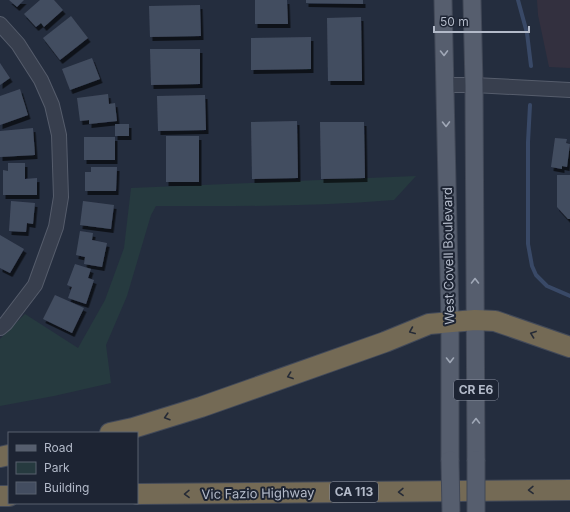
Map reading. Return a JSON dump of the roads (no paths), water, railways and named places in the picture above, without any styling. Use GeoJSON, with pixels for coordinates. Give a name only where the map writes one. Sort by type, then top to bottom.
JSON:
{"type":"FeatureCollection","features":[{"type":"Feature","properties":{"kind":"highway"},"geometry":{"type":"LineString","coordinates":[[115,432],[133,428],[201,407],[384,342],[429,324],[450,321],[495,321],[570,347]]}},
{"type":"Feature","properties":{"kind":"highway","name":"Vic Fazio Highway"},"geometry":{"type":"LineString","coordinates":[[138,494],[570,490]]}},
{"type":"Feature","properties":{"kind":"main road","name":"West Covell Boulevard"},"geometry":{"type":"LineString","coordinates":[[443,0],[450,321],[450,512]]}},
{"type":"Feature","properties":{"kind":"main road","name":"West Covell Boulevard"},"geometry":{"type":"LineString","coordinates":[[472,0],[474,85],[476,512]]}},
{"type":"Feature","properties":{"kind":"street"},"geometry":{"type":"LineString","coordinates":[[0,24],[18,44],[42,80],[52,105],[59,135],[61,197],[56,227],[35,285],[6,323],[0,328]]}},
{"type":"Feature","properties":{"kind":"street"},"geometry":{"type":"LineString","coordinates":[[445,85],[570,90]]}},
{"type":"Feature","properties":{"kind":"waterway"},"geometry":{"type":"LineString","coordinates":[[518,0],[527,33],[531,66]]}},
{"type":"Feature","properties":{"kind":"waterway"},"geometry":{"type":"LineString","coordinates":[[530,105],[528,142],[528,244],[532,266],[536,275],[547,286],[570,296]]}}]}
